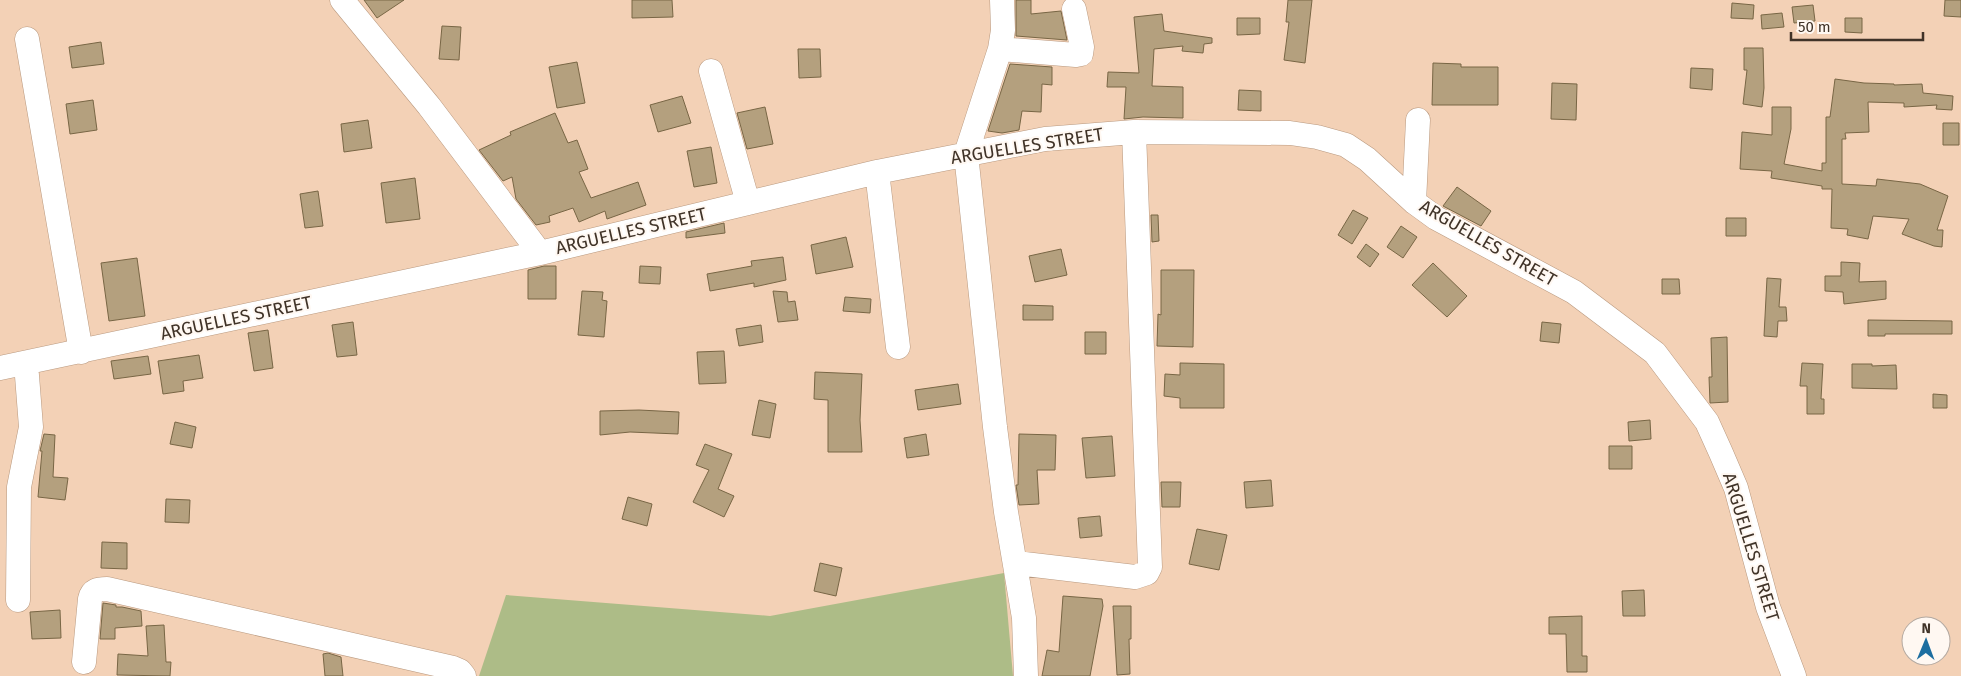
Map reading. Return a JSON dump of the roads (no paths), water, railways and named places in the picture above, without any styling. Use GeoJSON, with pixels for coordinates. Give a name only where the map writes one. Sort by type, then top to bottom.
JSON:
{"type":"FeatureCollection","features":[{"type":"Feature","properties":{"kind":"street"},"geometry":{"type":"LineString","coordinates":[[342,0],[429,106],[540,253]]}},
{"type":"Feature","properties":{"kind":"street"},"geometry":{"type":"LineString","coordinates":[[1002,0],[1004,30],[1000,48],[966,154],[995,427],[1006,512],[1024,618],[1026,676]]}},
{"type":"Feature","properties":{"kind":"street"},"geometry":{"type":"LineString","coordinates":[[1000,48],[1076,56],[1081,54],[1082,47],[1074,9]]}},
{"type":"Feature","properties":{"kind":"street"},"geometry":{"type":"LineString","coordinates":[[27,40],[80,352]]}},
{"type":"Feature","properties":{"kind":"street"},"geometry":{"type":"LineString","coordinates":[[711,71],[748,204]]}},
{"type":"Feature","properties":{"kind":"street"},"geometry":{"type":"LineString","coordinates":[[1414,202],[1418,120]]}},
{"type":"Feature","properties":{"kind":"street"},"geometry":{"type":"LineString","coordinates":[[1016,563],[1135,577],[1146,573],[1150,567],[1134,132]]}},
{"type":"Feature","properties":{"kind":"street","name":"ARGUELLES STREET"},"geometry":{"type":"LineString","coordinates":[[0,368],[540,253],[877,172],[1045,139],[1134,132],[1290,133],[1317,137],[1346,145],[1367,159],[1414,202],[1436,218],[1574,292],[1655,353],[1707,422],[1721,453],[1736,488],[1768,607],[1794,676]]}},
{"type":"Feature","properties":{"kind":"street"},"geometry":{"type":"LineString","coordinates":[[877,172],[898,347]]}},
{"type":"Feature","properties":{"kind":"street"},"geometry":{"type":"LineString","coordinates":[[18,600],[19,487],[31,428],[26,363]]}},
{"type":"Feature","properties":{"kind":"street"},"geometry":{"type":"LineString","coordinates":[[84,662],[91,594],[95,590],[107,589],[454,668],[464,676]]}}]}
